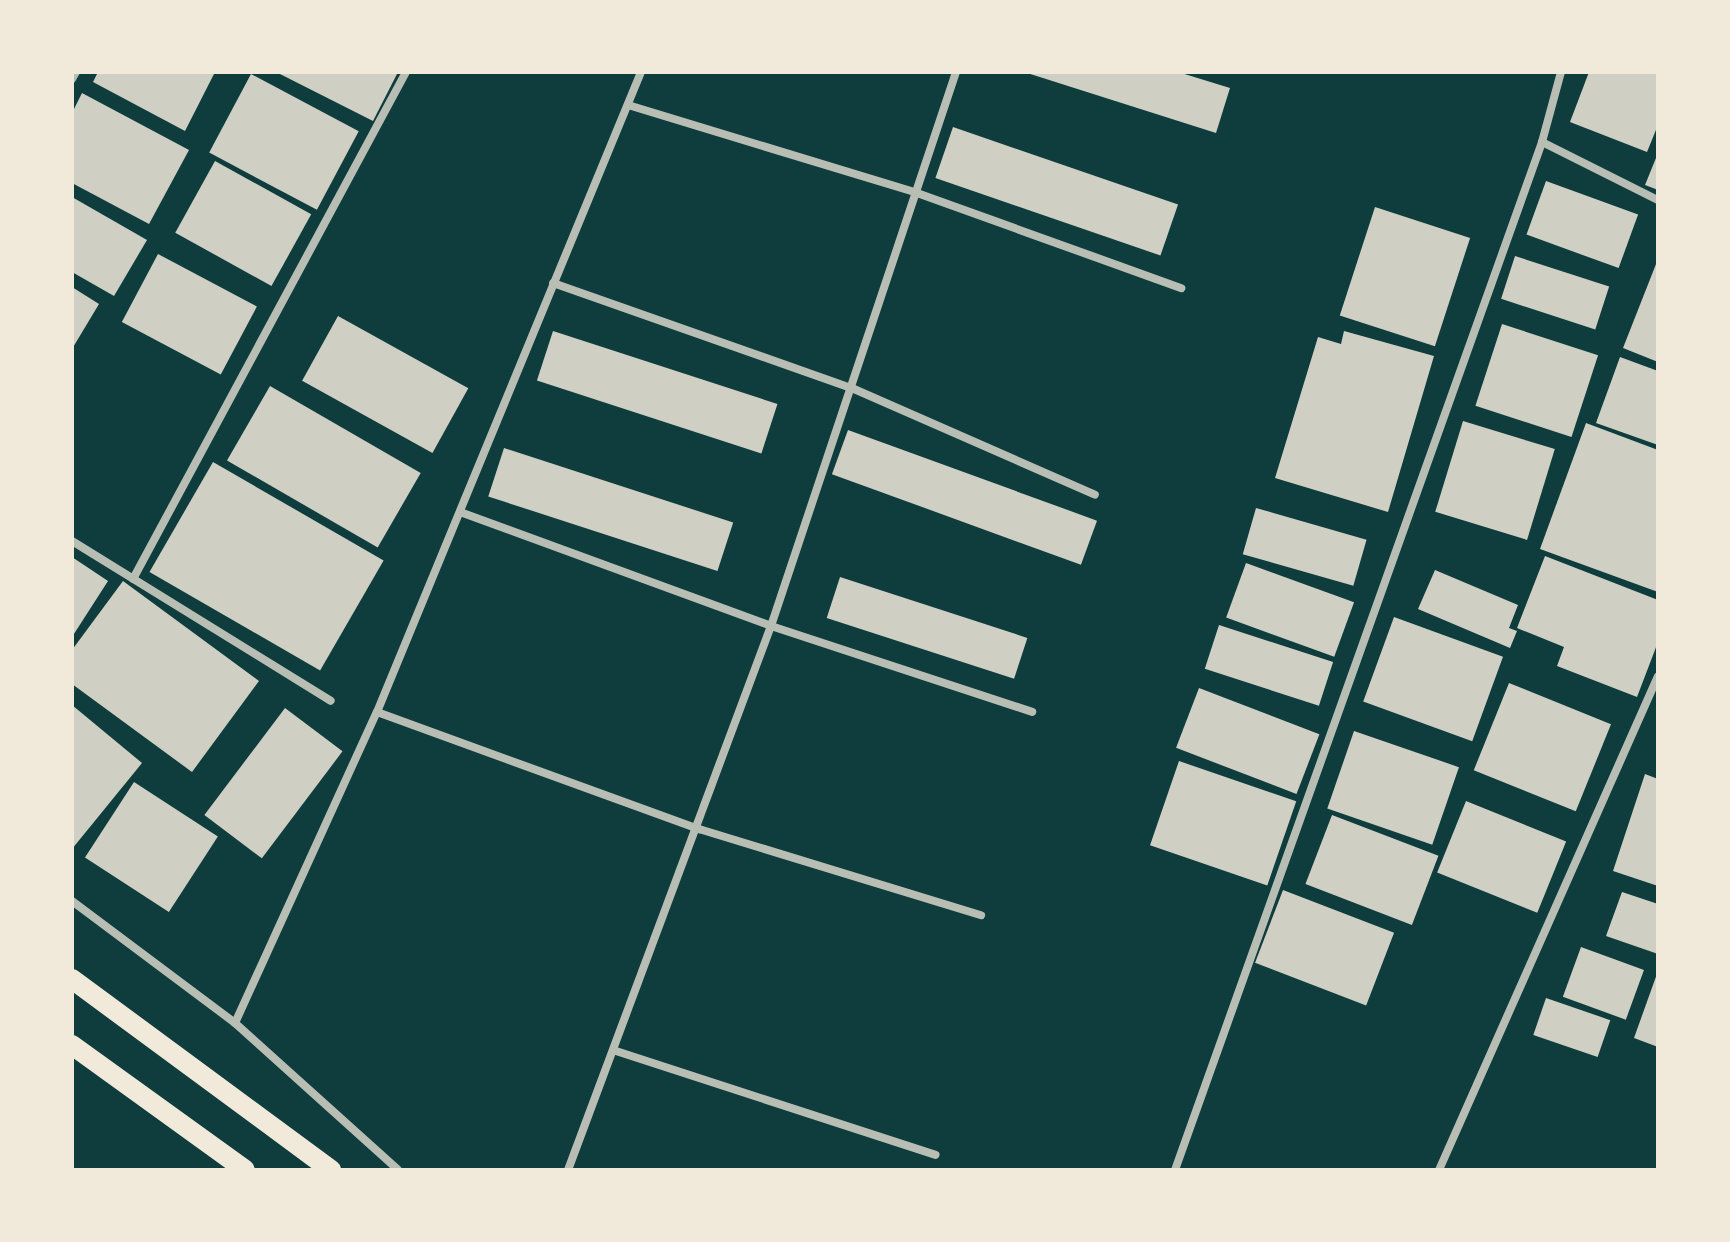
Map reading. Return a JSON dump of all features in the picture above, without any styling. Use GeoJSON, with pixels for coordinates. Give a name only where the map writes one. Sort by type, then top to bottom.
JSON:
{"type":"FeatureCollection","features":[{"type":"Feature","properties":{"kind":"main road"},"geometry":{"type":"LineString","coordinates":[[72,979],[331,1170]]}},
{"type":"Feature","properties":{"kind":"main road"},"geometry":{"type":"LineString","coordinates":[[72,1045],[245,1170]]}},
{"type":"Feature","properties":{"kind":"street"},"geometry":{"type":"LineString","coordinates":[[72,79],[76,72]]}},
{"type":"Feature","properties":{"kind":"street"},"geometry":{"type":"LineString","coordinates":[[133,579],[406,72]]}},
{"type":"Feature","properties":{"kind":"street"},"geometry":{"type":"LineString","coordinates":[[235,1023],[377,712],[641,72]]}},
{"type":"Feature","properties":{"kind":"street"},"geometry":{"type":"LineString","coordinates":[[568,1170],[699,829],[771,626],[854,389],[956,72]]}},
{"type":"Feature","properties":{"kind":"street"},"geometry":{"type":"LineString","coordinates":[[1175,1170],[1542,142],[1561,72]]}},
{"type":"Feature","properties":{"kind":"street"},"geometry":{"type":"LineString","coordinates":[[628,105],[917,193],[1181,288]]}},
{"type":"Feature","properties":{"kind":"street"},"geometry":{"type":"LineString","coordinates":[[1542,142],[1658,200]]}},
{"type":"Feature","properties":{"kind":"street"},"geometry":{"type":"LineString","coordinates":[[553,283],[854,389],[1095,495]]}},
{"type":"Feature","properties":{"kind":"street"},"geometry":{"type":"LineString","coordinates":[[460,512],[771,626],[1032,712]]}},
{"type":"Feature","properties":{"kind":"street"},"geometry":{"type":"LineString","coordinates":[[72,541],[331,701]]}},
{"type":"Feature","properties":{"kind":"street"},"geometry":{"type":"LineString","coordinates":[[1439,1170],[1658,676]]}},
{"type":"Feature","properties":{"kind":"street"},"geometry":{"type":"LineString","coordinates":[[377,712],[699,829],[981,915]]}},
{"type":"Feature","properties":{"kind":"street"},"geometry":{"type":"LineString","coordinates":[[72,901],[235,1023],[398,1170]]}},
{"type":"Feature","properties":{"kind":"street"},"geometry":{"type":"LineString","coordinates":[[616,1051],[936,1155]]}},
{"type":"Feature","properties":{"kind":"building"},"geometry":{"type":"Polygon","coordinates":[[[98,72],[215,72],[185,131],[93,82],[98,72]]]}},
{"type":"Feature","properties":{"kind":"building"},"geometry":{"type":"Polygon","coordinates":[[[276,72],[398,72],[373,121],[276,72]]]}},
{"type":"Feature","properties":{"kind":"building"},"geometry":{"type":"Polygon","coordinates":[[[1024,72],[1178,72],[1230,88],[1216,133],[1024,72]]]}},
{"type":"Feature","properties":{"kind":"building"},"geometry":{"type":"Polygon","coordinates":[[[1589,72],[1658,74],[1658,125],[1647,152],[1570,122],[1589,72]]]}},
{"type":"Feature","properties":{"kind":"building"},"geometry":{"type":"Polygon","coordinates":[[[251,74],[359,131],[317,210],[209,153],[251,74]]]}},
{"type":"Feature","properties":{"kind":"building"},"geometry":{"type":"Polygon","coordinates":[[[82,93],[189,150],[149,224],[72,183],[72,113],[82,93]]]}},
{"type":"Feature","properties":{"kind":"building"},"geometry":{"type":"Polygon","coordinates":[[[953,127],[1178,204],[1160,256],[935,178],[953,127]]]}},
{"type":"Feature","properties":{"kind":"building"},"geometry":{"type":"Polygon","coordinates":[[[1658,153],[1658,190],[1645,185],[1658,153]]]}},
{"type":"Feature","properties":{"kind":"building"},"geometry":{"type":"Polygon","coordinates":[[[215,161],[311,214],[271,286],[175,233],[215,161]]]}},
{"type":"Feature","properties":{"kind":"building"},"geometry":{"type":"Polygon","coordinates":[[[1546,181],[1638,215],[1619,268],[1527,235],[1546,181]]]}},
{"type":"Feature","properties":{"kind":"building"},"geometry":{"type":"Polygon","coordinates":[[[72,197],[147,240],[114,296],[72,272],[72,197]]]}},
{"type":"Feature","properties":{"kind":"building"},"geometry":{"type":"Polygon","coordinates":[[[1375,207],[1470,238],[1435,346],[1340,315],[1375,207]]]}},
{"type":"Feature","properties":{"kind":"building"},"geometry":{"type":"Polygon","coordinates":[[[158,254],[257,307],[221,375],[122,322],[158,254]]]}},
{"type":"Feature","properties":{"kind":"building"},"geometry":{"type":"Polygon","coordinates":[[[1515,256],[1609,287],[1595,329],[1501,299],[1515,256]]]}},
{"type":"Feature","properties":{"kind":"building"},"geometry":{"type":"Polygon","coordinates":[[[1658,259],[1658,362],[1623,348],[1658,259]]]}},
{"type":"Feature","properties":{"kind":"building"},"geometry":{"type":"Polygon","coordinates":[[[72,287],[99,304],[72,349],[72,287]]]}},
{"type":"Feature","properties":{"kind":"building"},"geometry":{"type":"Polygon","coordinates":[[[338,316],[468,388],[432,453],[302,381],[338,316]]]}},
{"type":"Feature","properties":{"kind":"building"},"geometry":{"type":"Polygon","coordinates":[[[1502,324],[1598,355],[1571,437],[1475,406],[1502,324]]]}},
{"type":"Feature","properties":{"kind":"building"},"geometry":{"type":"Polygon","coordinates":[[[553,331],[777,404],[761,453],[537,380],[553,331]]]}},
{"type":"Feature","properties":{"kind":"building"},"geometry":{"type":"Polygon","coordinates":[[[1344,331],[1434,356],[1388,512],[1275,478],[1318,337],[1341,344],[1344,331]]]}},
{"type":"Feature","properties":{"kind":"building"},"geometry":{"type":"Polygon","coordinates":[[[1620,357],[1658,371],[1658,445],[1596,423],[1620,357]]]}},
{"type":"Feature","properties":{"kind":"building"},"geometry":{"type":"Polygon","coordinates":[[[270,386],[421,473],[378,547],[227,460],[270,386]]]}},
{"type":"Feature","properties":{"kind":"building"},"geometry":{"type":"Polygon","coordinates":[[[1463,421],[1555,449],[1527,540],[1435,512],[1463,421]]]}},
{"type":"Feature","properties":{"kind":"building"},"geometry":{"type":"Polygon","coordinates":[[[1586,423],[1658,450],[1658,592],[1540,549],[1586,423]]]}},
{"type":"Feature","properties":{"kind":"building"},"geometry":{"type":"Polygon","coordinates":[[[848,430],[1097,521],[1081,565],[832,474],[848,430]]]}},
{"type":"Feature","properties":{"kind":"building"},"geometry":{"type":"Polygon","coordinates":[[[504,448],[733,522],[717,571],[488,497],[504,448]]]}},
{"type":"Feature","properties":{"kind":"building"},"geometry":{"type":"Polygon","coordinates":[[[213,462],[384,560],[320,670],[150,572],[213,462]]]}},
{"type":"Feature","properties":{"kind":"building"},"geometry":{"type":"Polygon","coordinates":[[[1256,508],[1367,540],[1353,586],[1243,554],[1256,508]]]}},
{"type":"Feature","properties":{"kind":"building"},"geometry":{"type":"Polygon","coordinates":[[[1545,556],[1658,600],[1658,642],[1637,697],[1557,666],[1564,647],[1517,628],[1545,556]]]}},
{"type":"Feature","properties":{"kind":"building"},"geometry":{"type":"Polygon","coordinates":[[[72,557],[108,581],[72,637],[72,557]]]}},
{"type":"Feature","properties":{"kind":"building"},"geometry":{"type":"Polygon","coordinates":[[[1246,563],[1354,602],[1334,657],[1226,618],[1246,563]]]}},
{"type":"Feature","properties":{"kind":"building"},"geometry":{"type":"Polygon","coordinates":[[[1435,570],[1518,605],[1509,628],[1517,631],[1510,648],[1418,609],[1435,570]]]}},
{"type":"Feature","properties":{"kind":"building"},"geometry":{"type":"Polygon","coordinates":[[[840,577],[1027,638],[1014,679],[827,618],[840,577]]]}},
{"type":"Feature","properties":{"kind":"building"},"geometry":{"type":"Polygon","coordinates":[[[123,581],[259,681],[192,772],[72,684],[72,650],[123,581]]]}},
{"type":"Feature","properties":{"kind":"building"},"geometry":{"type":"Polygon","coordinates":[[[1394,617],[1503,657],[1472,741],[1363,702],[1394,617]]]}},
{"type":"Feature","properties":{"kind":"building"},"geometry":{"type":"Polygon","coordinates":[[[1219,625],[1333,662],[1319,706],[1205,669],[1219,625]]]}},
{"type":"Feature","properties":{"kind":"building"},"geometry":{"type":"Polygon","coordinates":[[[1509,683],[1611,724],[1576,811],[1474,770],[1509,683]]]}},
{"type":"Feature","properties":{"kind":"building"},"geometry":{"type":"Polygon","coordinates":[[[1199,688],[1319,734],[1296,794],[1176,748],[1199,688]]]}},
{"type":"Feature","properties":{"kind":"building"},"geometry":{"type":"Polygon","coordinates":[[[72,705],[142,763],[72,849],[72,705]]]}},
{"type":"Feature","properties":{"kind":"building"},"geometry":{"type":"Polygon","coordinates":[[[285,708],[343,751],[262,858],[204,815],[285,708]]]}},
{"type":"Feature","properties":{"kind":"building"},"geometry":{"type":"Polygon","coordinates":[[[1354,731],[1459,767],[1432,845],[1327,809],[1354,731]]]}},
{"type":"Feature","properties":{"kind":"building"},"geometry":{"type":"Polygon","coordinates":[[[1179,761],[1296,801],[1267,886],[1150,845],[1179,761]]]}},
{"type":"Feature","properties":{"kind":"building"},"geometry":{"type":"Polygon","coordinates":[[[1645,774],[1658,779],[1658,886],[1613,871],[1645,774]]]}},
{"type":"Feature","properties":{"kind":"building"},"geometry":{"type":"Polygon","coordinates":[[[134,782],[218,836],[169,912],[85,857],[134,782]]]}},
{"type":"Feature","properties":{"kind":"building"},"geometry":{"type":"Polygon","coordinates":[[[1466,801],[1566,841],[1537,913],[1437,872],[1466,801]]]}},
{"type":"Feature","properties":{"kind":"building"},"geometry":{"type":"Polygon","coordinates":[[[1332,815],[1438,856],[1412,925],[1305,884],[1332,815]]]}},
{"type":"Feature","properties":{"kind":"building"},"geometry":{"type":"Polygon","coordinates":[[[1283,890],[1394,933],[1366,1005],[1255,963],[1283,890]]]}},
{"type":"Feature","properties":{"kind":"building"},"geometry":{"type":"Polygon","coordinates":[[[1622,892],[1658,904],[1658,954],[1606,936],[1622,892]]]}},
{"type":"Feature","properties":{"kind":"building"},"geometry":{"type":"Polygon","coordinates":[[[1581,947],[1644,970],[1626,1020],[1563,997],[1581,947]]]}},
{"type":"Feature","properties":{"kind":"building"},"geometry":{"type":"Polygon","coordinates":[[[1658,971],[1658,1047],[1634,1038],[1658,971]]]}},
{"type":"Feature","properties":{"kind":"building"},"geometry":{"type":"Polygon","coordinates":[[[1546,998],[1610,1020],[1598,1057],[1533,1035],[1546,998]]]}}]}
